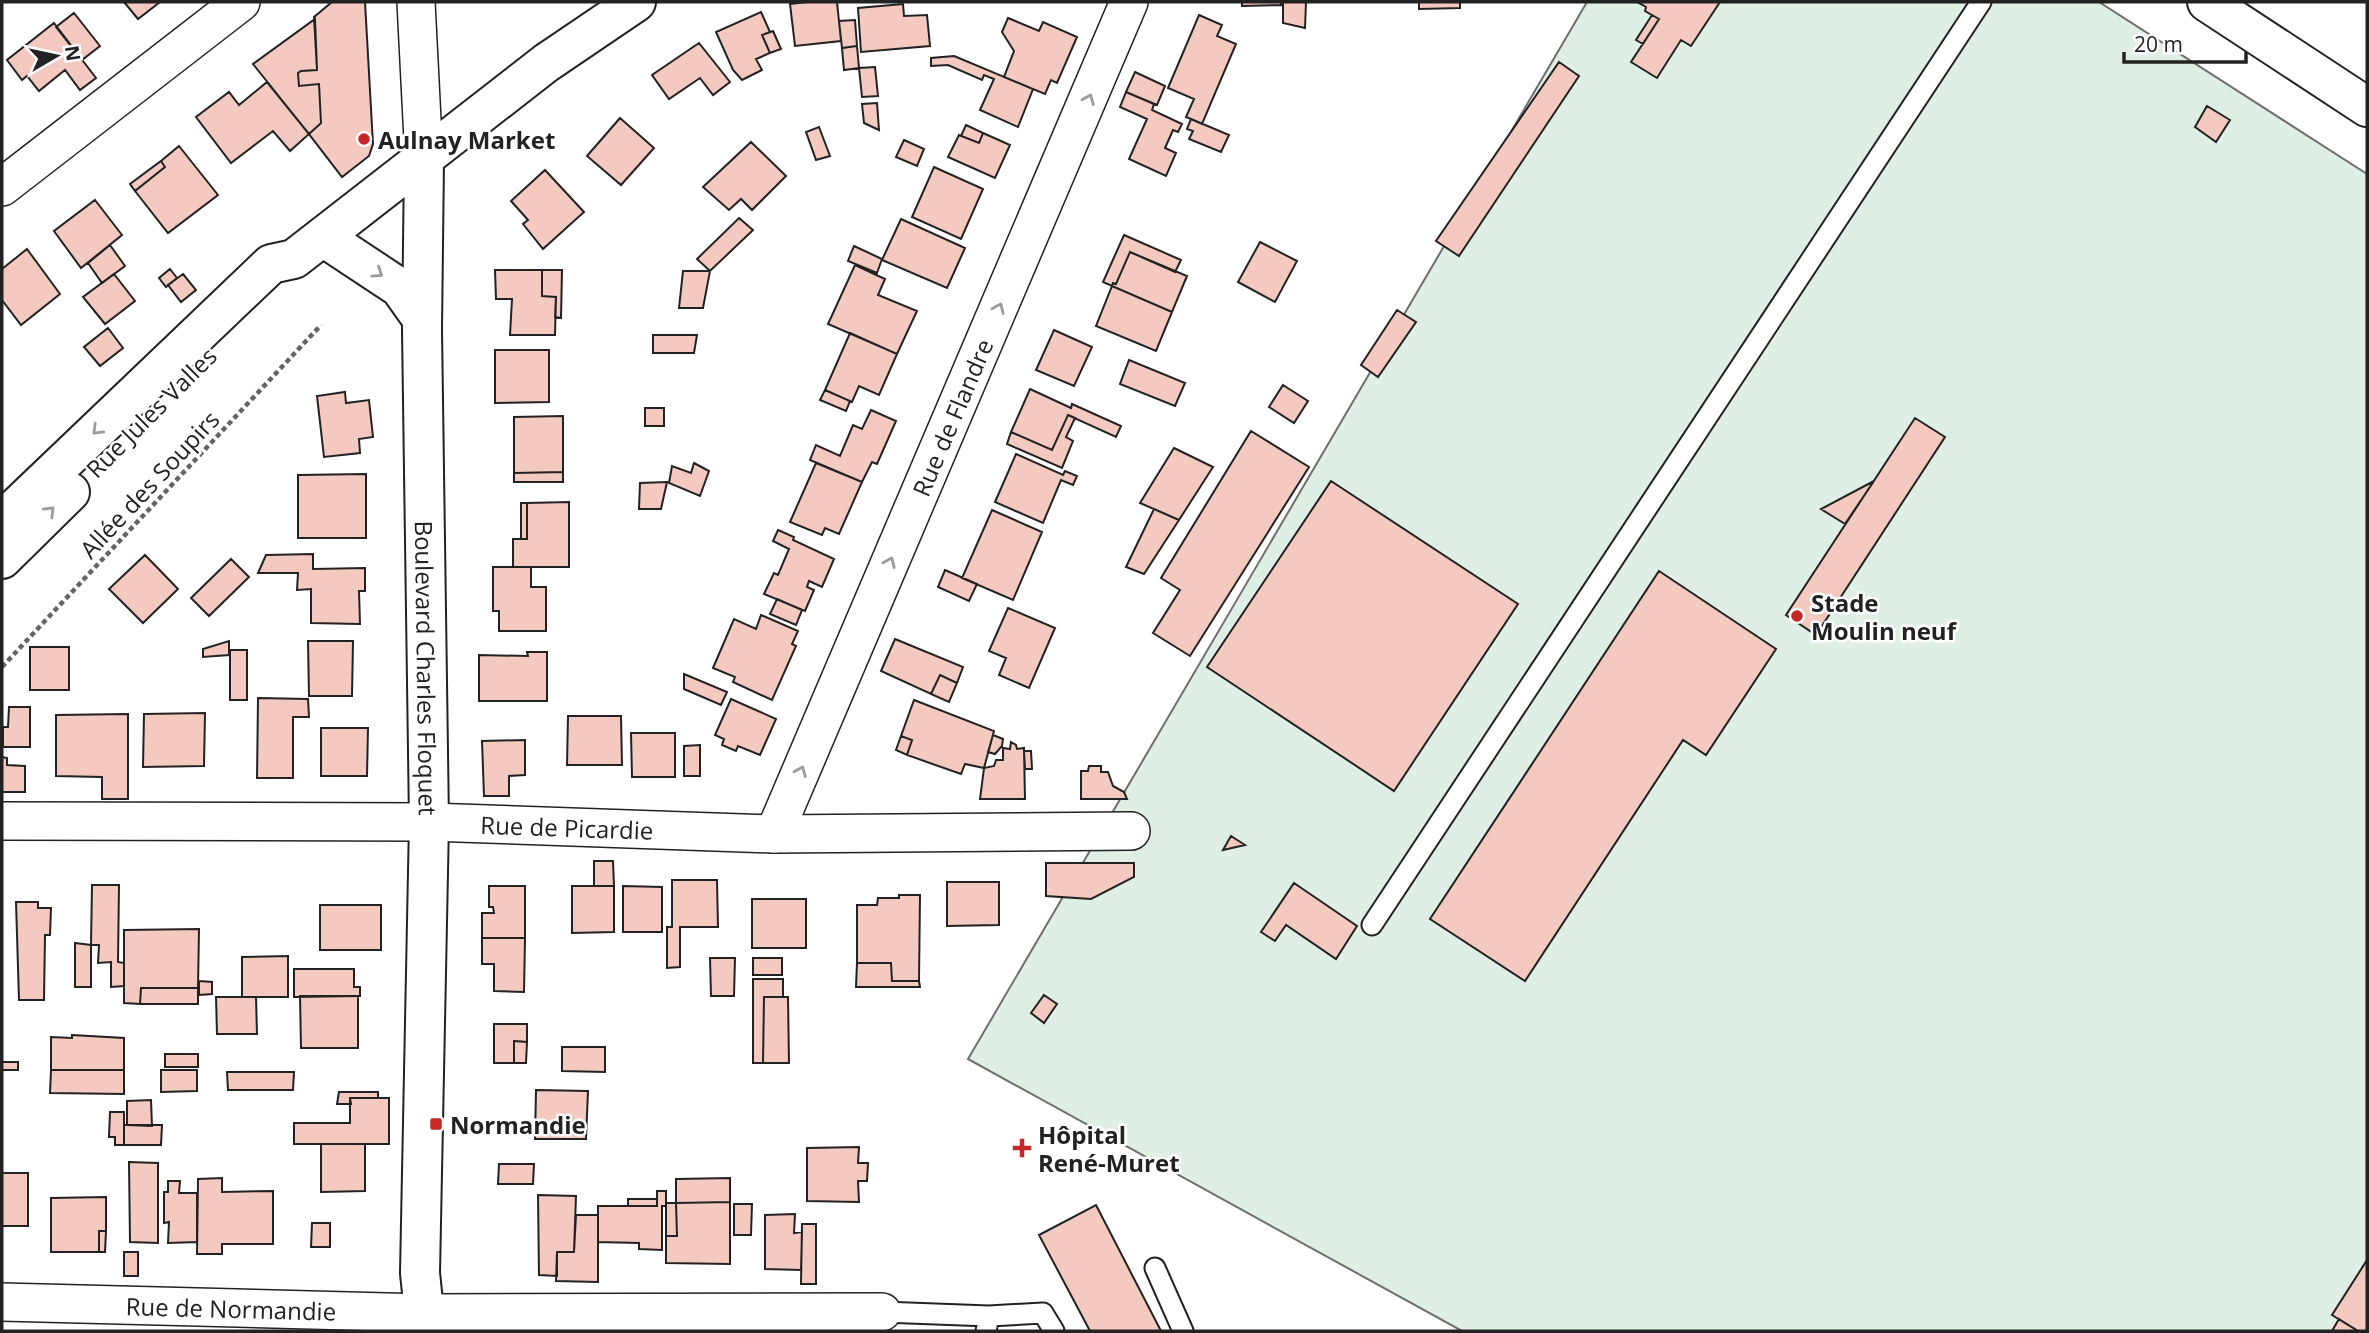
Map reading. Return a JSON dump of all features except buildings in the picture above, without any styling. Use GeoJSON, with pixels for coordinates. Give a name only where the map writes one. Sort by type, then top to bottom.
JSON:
{"type":"FeatureCollection","features":[{"type":"Feature","properties":{"kind":"street"},"geometry":{"type":"LineString","coordinates":[[2,187],[241,2]]}},
{"type":"Feature","properties":{"kind":"street","name":"Boulevard Charles Floquet"},"geometry":{"type":"LineString","coordinates":[[416,2],[424,160],[422,319],[429,822],[419,1273],[426,1322]]}},
{"type":"Feature","properties":{"kind":"street","name":"Rue Jules Valles"},"geometry":{"type":"LineString","coordinates":[[2,521],[271,264],[294,259],[537,70],[636,2]]}},
{"type":"Feature","properties":{"kind":"street","name":"Rue de Flandre"},"geometry":{"type":"LineString","coordinates":[[774,834],[1129,2]]}},
{"type":"Feature","properties":{"kind":"street"},"geometry":{"type":"LineString","coordinates":[[2207,2],[2367,107]]}},
{"type":"Feature","properties":{"kind":"street"},"geometry":{"type":"LineString","coordinates":[[323,237],[400,288],[422,319]]}},
{"type":"Feature","properties":{"kind":"street","name":"Rue Jules Valles"},"geometry":{"type":"LineString","coordinates":[[2,559],[283,281],[294,259]]}},
{"type":"Feature","properties":{"kind":"street","name":"Rue de Picardie"},"geometry":{"type":"LineString","coordinates":[[2,821],[429,822],[774,834],[1132,831]]}},
{"type":"Feature","properties":{"kind":"street","name":"Rue de Normandie"},"geometry":{"type":"LineString","coordinates":[[2,1302],[426,1322],[882,1312]]}},
{"type":"Feature","properties":{"kind":"lane"},"geometry":{"type":"LineString","coordinates":[[1372,925],[1981,2]]}},
{"type":"Feature","properties":{"kind":"lane"},"geometry":{"type":"LineString","coordinates":[[1155,1268],[1183,1331]]}},
{"type":"Feature","properties":{"kind":"lane"},"geometry":{"type":"LineString","coordinates":[[882,1312],[987,1324],[1044,1313],[1054,1331]]}},
{"type":"Feature","properties":{"kind":"path","name":"Allée des Soupirs"},"geometry":{"type":"LineString","coordinates":[[2,667],[321,325]]}},
{"type":"Feature","properties":{"kind":"green space","name":"Stade Moulin neuf"},"geometry":{"type":"Polygon","coordinates":[[[1587,2],[2099,2],[2367,174],[2367,1331],[1462,1331],[968,1059],[1587,2]]]}},
{"type":"Feature","properties":{"kind":"place","name":"Aulnay Market"},"geometry":{"type":"Point","coordinates":[364,139]}},
{"type":"Feature","properties":{"kind":"place","name":"Stade Moulin neuf"},"geometry":{"type":"Point","coordinates":[1797,616]}},
{"type":"Feature","properties":{"kind":"place","name":"Normandie"},"geometry":{"type":"Point","coordinates":[436,1124]}},
{"type":"Feature","properties":{"kind":"place","name":"Hôpital René-Muret"},"geometry":{"type":"Point","coordinates":[1022,1148]}}]}
